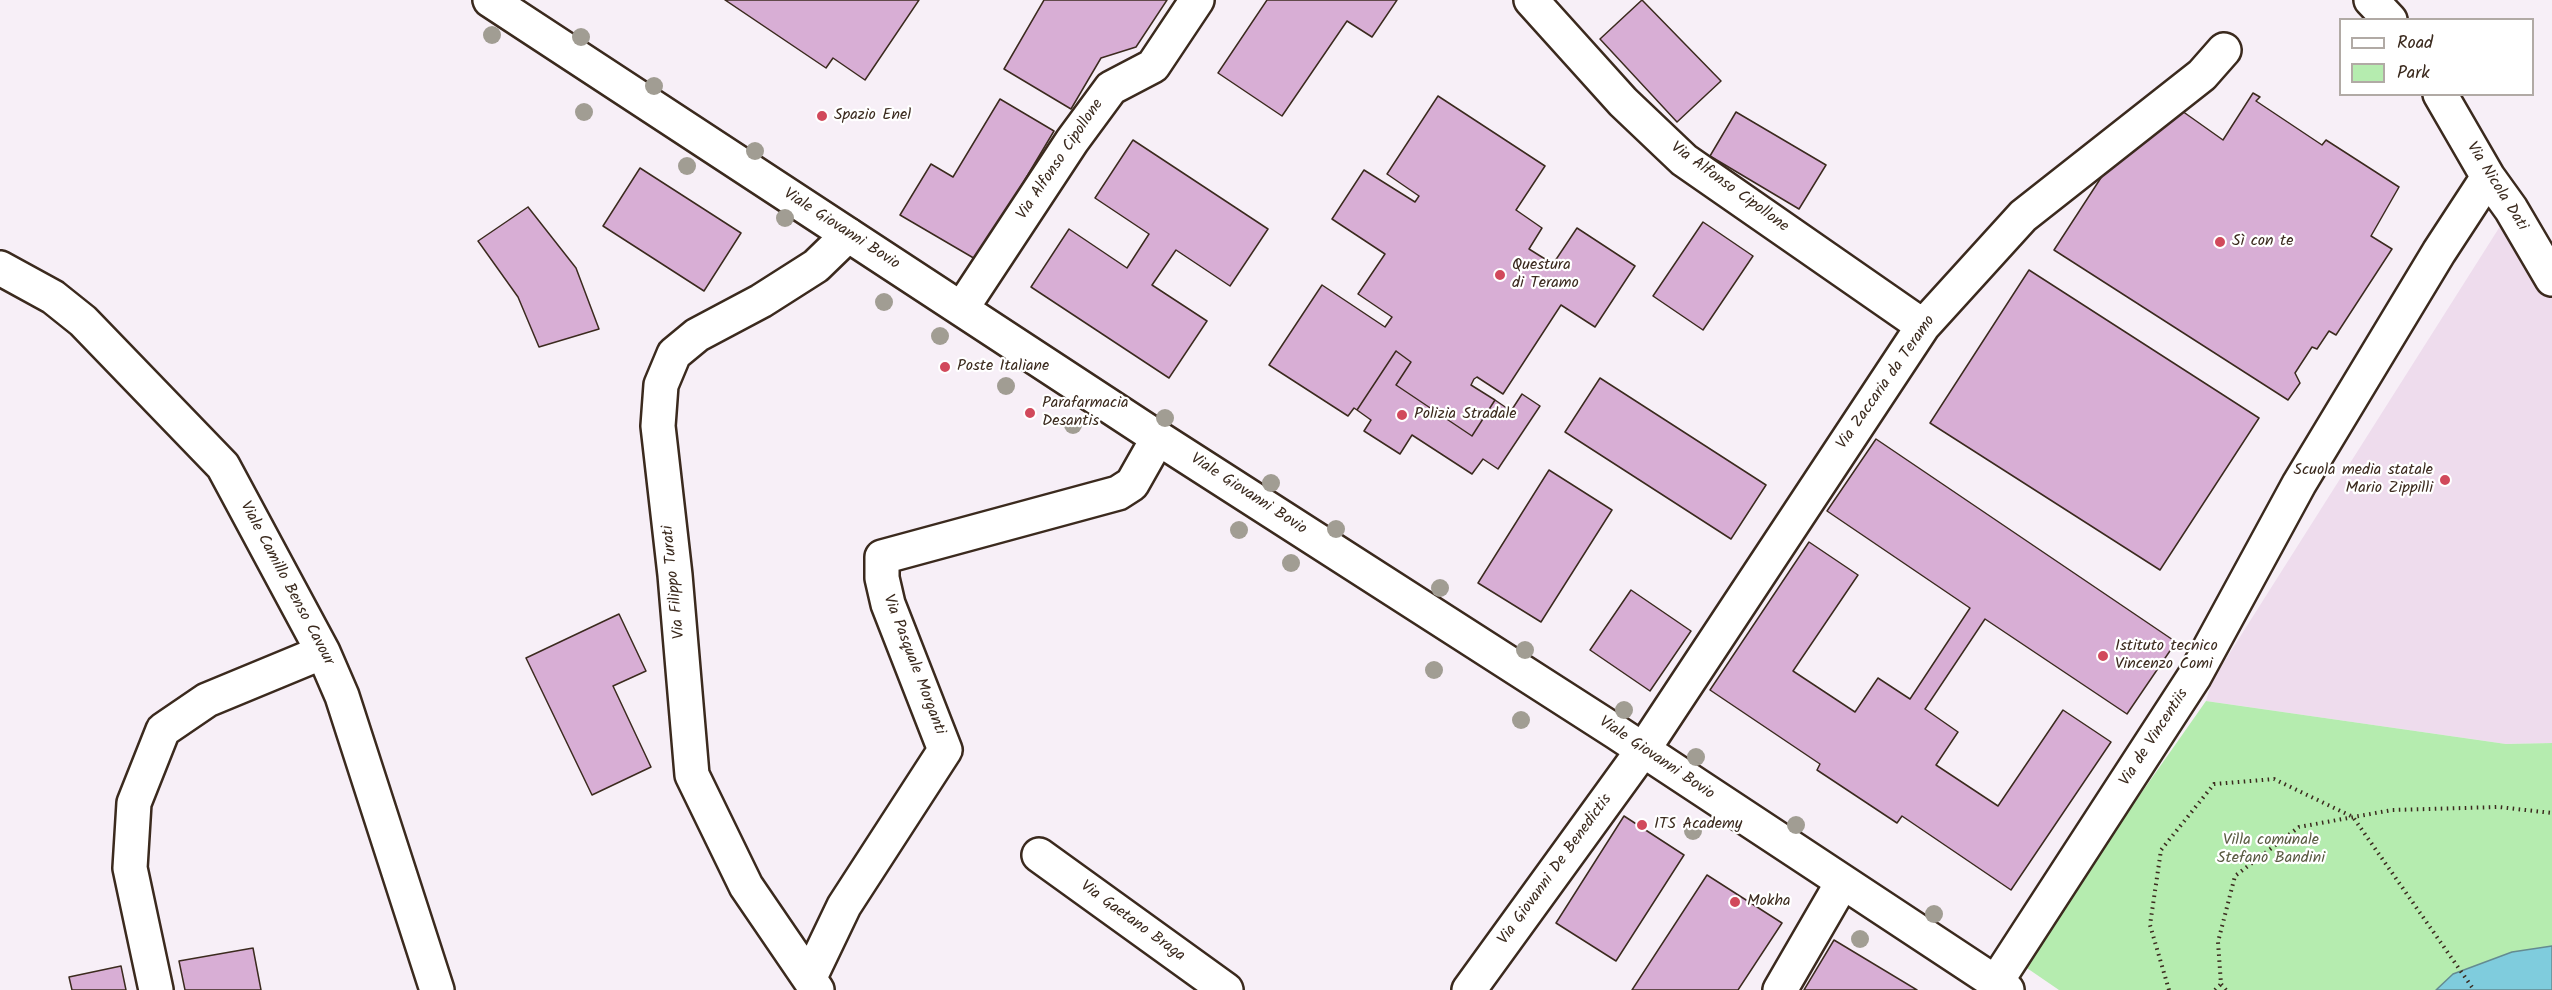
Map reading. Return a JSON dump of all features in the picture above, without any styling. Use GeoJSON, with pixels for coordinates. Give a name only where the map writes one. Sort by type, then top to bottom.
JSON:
{"type":"FeatureCollection","features":[{"type":"Feature","properties":{"kind":"street","name":"Viale Giovanni Bovio"},"geometry":{"type":"LineString","coordinates":[[490,0],[1158,438],[1643,750],[1842,883],[2002,986]]}},
{"type":"Feature","properties":{"kind":"street","name":"Via Alfonso Cipollone"},"geometry":{"type":"LineString","coordinates":[[962,308],[1072,141],[1111,88],[1153,66],[1197,0]]}},
{"type":"Feature","properties":{"kind":"street","name":"Via Alfonso Cipollone"},"geometry":{"type":"LineString","coordinates":[[1532,0],[1623,102],[1684,160],[1923,326]]}},
{"type":"Feature","properties":{"kind":"street"},"geometry":{"type":"LineString","coordinates":[[2372,0],[2388,18]]}},
{"type":"Feature","properties":{"kind":"street","name":"Via Zaccaria da Teramo"},"geometry":{"type":"LineString","coordinates":[[1643,750],[1923,326],[2023,216],[2202,75],[2224,50]]}},
{"type":"Feature","properties":{"kind":"street","name":"Via Nicola Dati"},"geometry":{"type":"LineString","coordinates":[[2441,96],[2488,177],[2511,209],[2552,279]]}},
{"type":"Feature","properties":{"kind":"street","name":"Via de Vincentiis"},"geometry":{"type":"LineString","coordinates":[[2002,986],[2194,677],[2299,483],[2439,252],[2488,177]]}},
{"type":"Feature","properties":{"kind":"street","name":"Via Filippo Turati"},"geometry":{"type":"LineString","coordinates":[[814,984],[746,886],[692,775],[675,575],[658,426],[661,385],[674,354],[698,334],[761,301],[816,266],[848,235]]}},
{"type":"Feature","properties":{"kind":"street","name":"Viale Camillo Benso Cavour"},"geometry":{"type":"LineString","coordinates":[[0,268],[53,297],[83,321],[223,466],[323,652],[342,696],[437,990]]}},
{"type":"Feature","properties":{"kind":"street","name":"Via Pasquale Morganti"},"geometry":{"type":"LineString","coordinates":[[814,984],[844,906],[945,750],[888,604],[882,578],[882,557],[1118,493],[1132,483],[1158,438]]}},
{"type":"Feature","properties":{"kind":"street"},"geometry":{"type":"LineString","coordinates":[[156,990],[130,868],[134,803],[162,730],[207,700],[323,652]]}},
{"type":"Feature","properties":{"kind":"street","name":"Via Giovanni De Benedictis"},"geometry":{"type":"LineString","coordinates":[[1469,990],[1643,750]]}},
{"type":"Feature","properties":{"kind":"street","name":"Via Gaetano Braga"},"geometry":{"type":"LineString","coordinates":[[1039,855],[1226,990]]}},
{"type":"Feature","properties":{"kind":"street"},"geometry":{"type":"LineString","coordinates":[[1780,990],[1842,883]]}},
{"type":"Feature","properties":{"kind":"path"},"geometry":{"type":"LineString","coordinates":[[2169,990],[2150,925],[2161,850],[2214,784],[2274,779],[2353,817],[2474,990]]}},
{"type":"Feature","properties":{"kind":"path"},"geometry":{"type":"LineString","coordinates":[[2226,990],[2221,984],[2218,942],[2235,876],[2299,827],[2392,810],[2499,807],[2552,813]]}},
{"type":"Feature","properties":{"kind":"path"},"geometry":{"type":"LineString","coordinates":[[2215,990],[2221,984]]}},
{"type":"Feature","properties":{"kind":"shaded area","name":"Scuola media statale Mario Zippilli"},"geometry":{"type":"Polygon","coordinates":[[[2511,209],[2552,279],[2552,743],[2506,744],[2206,701],[2212,681],[2511,209]]]}},
{"type":"Feature","properties":{"kind":"green space","name":"Villa comunale Stefano Bandini"},"geometry":{"type":"Polygon","coordinates":[[[2206,701],[2506,744],[2552,743],[2552,990],[2059,990],[2021,964],[2206,701]]]}},
{"type":"Feature","properties":{"kind":"water"},"geometry":{"type":"Polygon","coordinates":[[[2552,946],[2552,990],[2436,990],[2453,974],[2512,952],[2552,946]]]}},
{"type":"Feature","properties":{"kind":"building"},"geometry":{"type":"Polygon","coordinates":[[[725,0],[919,0],[865,80],[833,58],[826,68],[725,0]]]}},
{"type":"Feature","properties":{"kind":"building"},"geometry":{"type":"Polygon","coordinates":[[[1044,0],[1167,0],[1136,47],[1101,58],[1071,109],[1004,69],[1044,0]]]}},
{"type":"Feature","properties":{"kind":"building"},"geometry":{"type":"Polygon","coordinates":[[[1267,0],[1397,0],[1372,37],[1347,21],[1282,116],[1218,73],[1267,0]]]}},
{"type":"Feature","properties":{"kind":"building"},"geometry":{"type":"Polygon","coordinates":[[[1642,0],[1721,81],[1677,122],[1600,39],[1642,0]]]}},
{"type":"Feature","properties":{"kind":"building","name":"Sì con te"},"geometry":{"type":"Polygon","coordinates":[[[2253,93],[2260,97],[2256,101],[2322,145],[2326,140],[2399,187],[2371,236],[2392,249],[2336,335],[2329,331],[2317,349],[2312,347],[2295,373],[2300,383],[2288,400],[2054,250],[2106,170],[2175,106],[2223,140],[2253,93]]]}},
{"type":"Feature","properties":{"kind":"building","name":"Questura di Teramo"},"geometry":{"type":"Polygon","coordinates":[[[1438,96],[1545,166],[1516,210],[1542,228],[1529,249],[1553,264],[1577,228],[1635,266],[1595,327],[1561,305],[1503,394],[1477,377],[1474,379],[1471,385],[1495,400],[1472,436],[1396,385],[1411,362],[1396,351],[1357,410],[1354,408],[1348,416],[1269,365],[1322,285],[1385,327],[1392,317],[1358,294],[1385,254],[1332,219],[1364,170],[1415,202],[1419,196],[1387,174],[1438,96]]]}},
{"type":"Feature","properties":{"kind":"building"},"geometry":{"type":"Polygon","coordinates":[[[1000,99],[1054,131],[977,260],[900,215],[931,164],[953,177],[1000,99]]]}},
{"type":"Feature","properties":{"kind":"building"},"geometry":{"type":"Polygon","coordinates":[[[1736,112],[1826,165],[1799,209],[1710,156],[1736,112]]]}},
{"type":"Feature","properties":{"kind":"building"},"geometry":{"type":"Polygon","coordinates":[[[1133,140],[1268,229],[1230,286],[1176,250],[1152,285],[1207,321],[1169,378],[1031,287],[1069,229],[1127,268],[1149,234],[1095,198],[1133,140]]]}},
{"type":"Feature","properties":{"kind":"building"},"geometry":{"type":"Polygon","coordinates":[[[640,168],[741,233],[704,291],[603,226],[640,168]]]}},
{"type":"Feature","properties":{"kind":"building"},"geometry":{"type":"Polygon","coordinates":[[[528,207],[576,268],[599,329],[539,347],[518,297],[478,241],[528,207]]]}},
{"type":"Feature","properties":{"kind":"building"},"geometry":{"type":"Polygon","coordinates":[[[1703,222],[1753,256],[1703,330],[1653,296],[1703,222]]]}},
{"type":"Feature","properties":{"kind":"building"},"geometry":{"type":"Polygon","coordinates":[[[2029,270],[2259,418],[2160,570],[1930,423],[2029,270]]]}},
{"type":"Feature","properties":{"kind":"building","name":"Polizia Stradale"},"geometry":{"type":"Polygon","coordinates":[[[1396,351],[1411,362],[1396,385],[1472,436],[1495,400],[1511,411],[1522,394],[1540,406],[1498,469],[1483,459],[1472,474],[1412,435],[1400,454],[1364,431],[1371,420],[1357,410],[1396,351]]]}},
{"type":"Feature","properties":{"kind":"building"},"geometry":{"type":"Polygon","coordinates":[[[1600,378],[1766,485],[1731,539],[1565,432],[1600,378]]]}},
{"type":"Feature","properties":{"kind":"building","name":"Istituto tecnico Vincenzo Comi"},"geometry":{"type":"Polygon","coordinates":[[[1876,439],[2176,642],[2127,714],[1985,619],[1925,709],[1958,732],[1936,765],[1998,806],[2063,710],[2111,742],[2011,890],[1902,816],[1897,823],[1817,770],[1820,764],[1710,690],[1809,542],[1858,575],[1793,671],[1855,712],[1878,678],[1910,699],[1970,608],[1827,511],[1876,439]]]}},
{"type":"Feature","properties":{"kind":"building"},"geometry":{"type":"Polygon","coordinates":[[[1549,470],[1612,510],[1541,622],[1478,583],[1549,470]]]}},
{"type":"Feature","properties":{"kind":"building"},"geometry":{"type":"Polygon","coordinates":[[[1631,590],[1691,631],[1650,691],[1590,650],[1631,590]]]}},
{"type":"Feature","properties":{"kind":"building"},"geometry":{"type":"Polygon","coordinates":[[[619,614],[646,671],[613,686],[651,767],[592,795],[526,658],[619,614]]]}},
{"type":"Feature","properties":{"kind":"building"},"geometry":{"type":"Polygon","coordinates":[[[1624,816],[1684,855],[1616,961],[1556,923],[1624,816]]]}},
{"type":"Feature","properties":{"kind":"building"},"geometry":{"type":"Polygon","coordinates":[[[1707,875],[1782,923],[1738,990],[1632,990],[1707,875]]]}},
{"type":"Feature","properties":{"kind":"building"},"geometry":{"type":"Polygon","coordinates":[[[1834,940],[1917,990],[1804,990],[1834,940]]]}},
{"type":"Feature","properties":{"kind":"building"},"geometry":{"type":"Polygon","coordinates":[[[253,948],[261,990],[185,990],[179,961],[253,948]]]}},
{"type":"Feature","properties":{"kind":"building"},"geometry":{"type":"Polygon","coordinates":[[[121,966],[126,990],[72,990],[69,977],[121,966]]]}},
{"type":"Feature","properties":{"kind":"place","name":"Spazio Enel"},"geometry":{"type":"Point","coordinates":[822,116]}},
{"type":"Feature","properties":{"kind":"place","name":"Sì con te"},"geometry":{"type":"Point","coordinates":[2220,242]}},
{"type":"Feature","properties":{"kind":"place","name":"Questura di Teramo"},"geometry":{"type":"Point","coordinates":[1500,275]}},
{"type":"Feature","properties":{"kind":"place","name":"Poste Italiane"},"geometry":{"type":"Point","coordinates":[945,367]}},
{"type":"Feature","properties":{"kind":"place","name":"Parafarmacia Desantis"},"geometry":{"type":"Point","coordinates":[1030,413]}},
{"type":"Feature","properties":{"kind":"place","name":"Polizia Stradale"},"geometry":{"type":"Point","coordinates":[1402,415]}},
{"type":"Feature","properties":{"kind":"place","name":"Scuola media statale Mario Zippilli"},"geometry":{"type":"Point","coordinates":[2445,480]}},
{"type":"Feature","properties":{"kind":"place","name":"Istituto tecnico Vincenzo Comi"},"geometry":{"type":"Point","coordinates":[2103,656]}},
{"type":"Feature","properties":{"kind":"place","name":"ITS Academy"},"geometry":{"type":"Point","coordinates":[1642,825]}},
{"type":"Feature","properties":{"kind":"place","name":"Mokha"},"geometry":{"type":"Point","coordinates":[1735,902]}}]}
